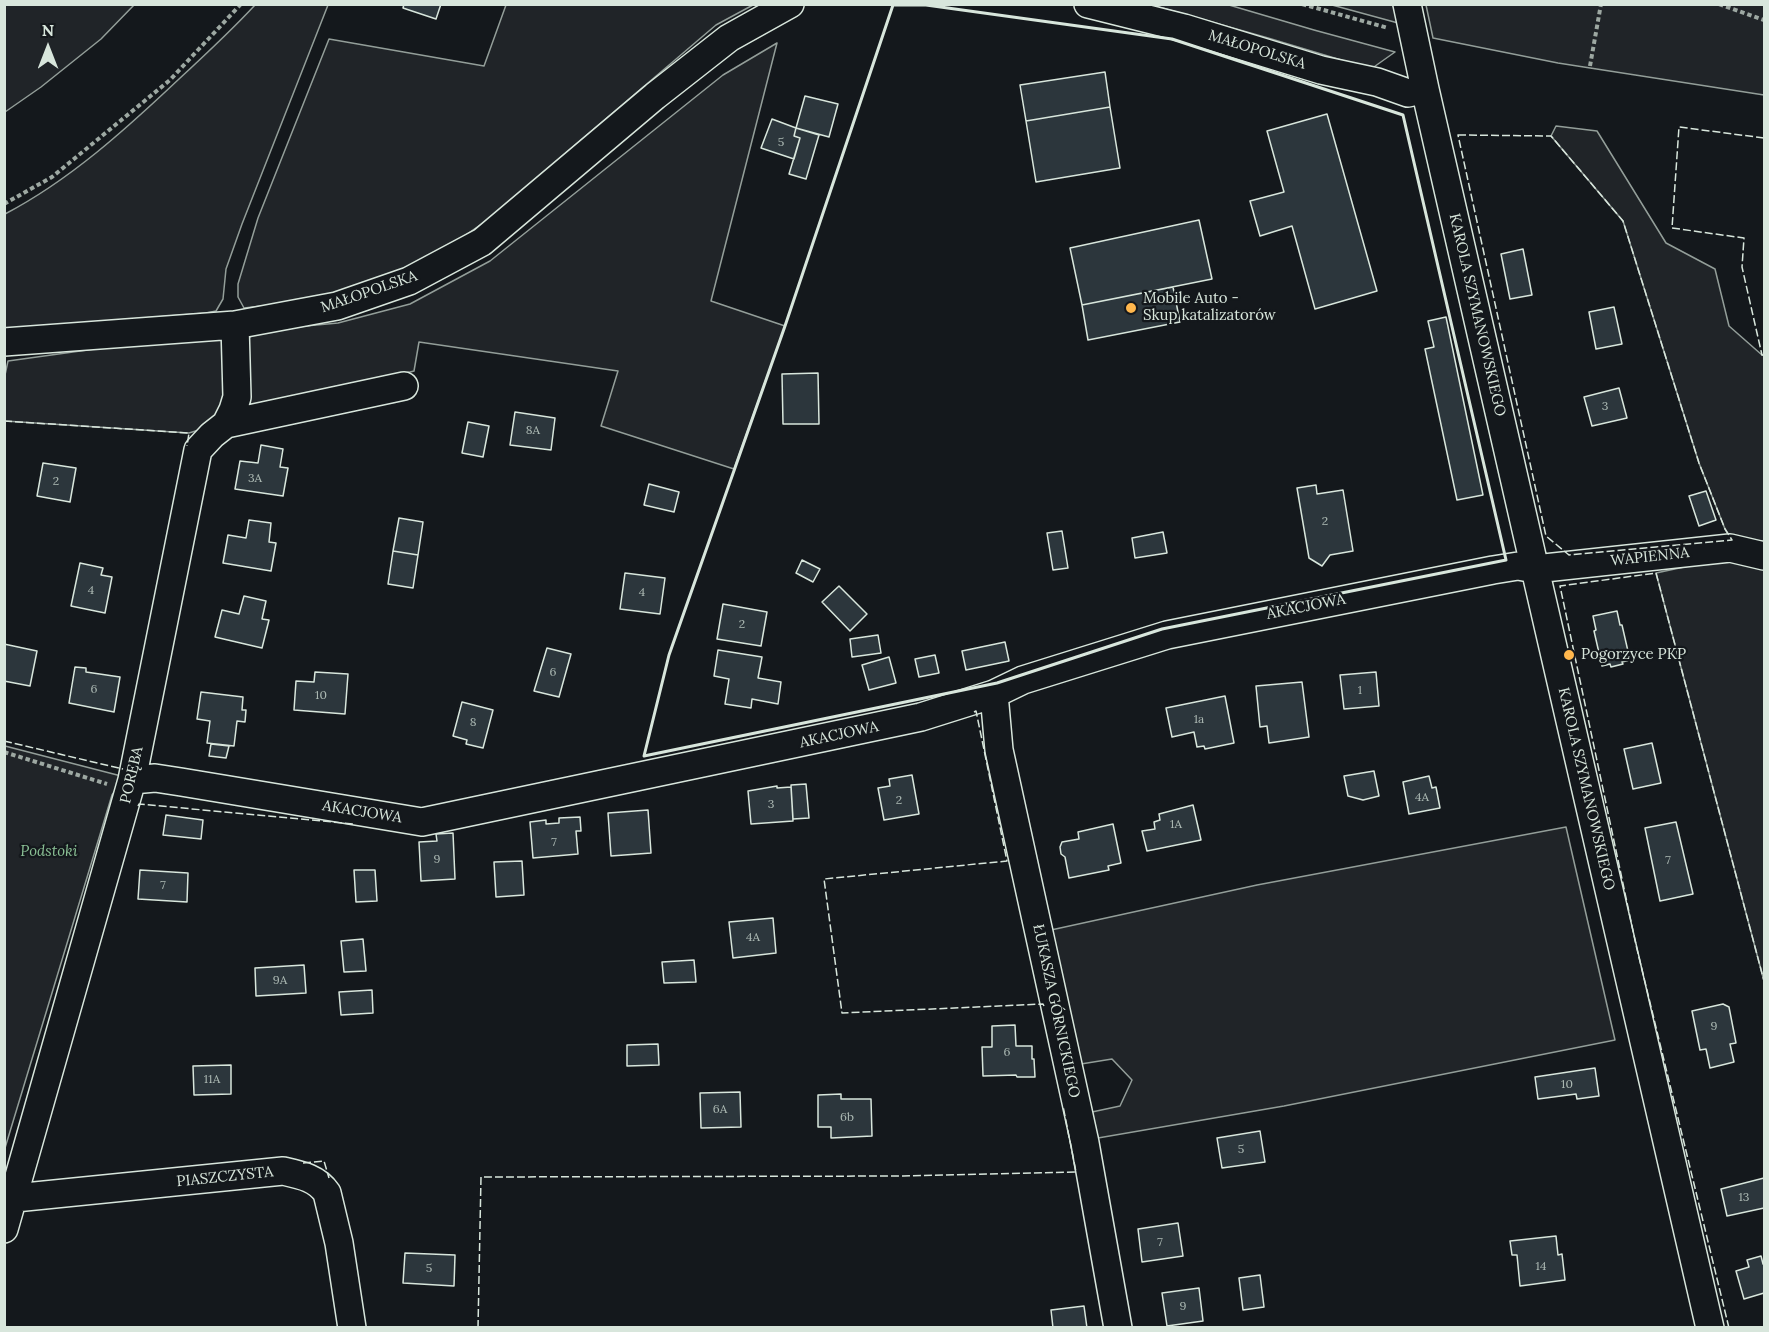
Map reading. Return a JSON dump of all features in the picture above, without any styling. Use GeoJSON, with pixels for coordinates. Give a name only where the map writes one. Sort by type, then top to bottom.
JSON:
{"type":"FeatureCollection","features":[{"type":"Feature","properties":{"kind":"street","name":"MAŁOPOLSKA"},"geometry":{"type":"LineString","coordinates":[[4,342],[234,325],[337,306],[409,282],[482,242],[655,96],[729,38],[790,4]]}},
{"type":"Feature","properties":{"kind":"street","name":"MAŁOPOLSKA"},"geometry":{"type":"LineString","coordinates":[[1088,4],[1184,28],[1321,70],[1377,82],[1408,93],[1425,89]]}},
{"type":"Feature","properties":{"kind":"street","name":"KAROLA SZYMANOWSKIEGO"},"geometry":{"type":"LineString","coordinates":[[1407,4],[1710,1328]]}},
{"type":"Feature","properties":{"kind":"street","name":"PORĘBA"},"geometry":{"type":"LineString","coordinates":[[4,1229],[15,1198],[132,780],[198,450],[226,424],[237,397],[234,325]]}},
{"type":"Feature","properties":{"kind":"street"},"geometry":{"type":"LineString","coordinates":[[226,424],[404,386]]}},
{"type":"Feature","properties":{"kind":"street","name":"WAPIENNA"},"geometry":{"type":"LineString","coordinates":[[1535,569],[1730,548],[1764,556]]}},
{"type":"Feature","properties":{"kind":"street","name":"AKACJOWA"},"geometry":{"type":"LineString","coordinates":[[132,780],[155,778],[422,822],[921,717],[994,694],[1023,680],[1167,635],[1493,570],[1518,566],[1535,569]]}},
{"type":"Feature","properties":{"kind":"street","name":"ŁUKASZA GÓRNICKIEGO"},"geometry":{"type":"LineString","coordinates":[[994,694],[999,750],[1085,1143],[1118,1328]]}},
{"type":"Feature","properties":{"kind":"street","name":"PIASZCZYSTA"},"geometry":{"type":"LineString","coordinates":[[15,1198],[283,1171],[314,1180],[323,1186],[327,1193],[339,1243],[352,1328]]}},
{"type":"Feature","properties":{"kind":"path"},"geometry":{"type":"LineString","coordinates":[[4,204],[52,177],[170,80],[241,4]]}},
{"type":"Feature","properties":{"kind":"path"},"geometry":{"type":"LineString","coordinates":[[1302,4],[1377,25]]}},
{"type":"Feature","properties":{"kind":"path"},"geometry":{"type":"LineString","coordinates":[[1590,66],[1600,4]]}},
{"type":"Feature","properties":{"kind":"path"},"geometry":{"type":"LineString","coordinates":[[1719,4],[1764,20]]}},
{"type":"Feature","properties":{"kind":"path"},"geometry":{"type":"LineString","coordinates":[[4,752],[107,785],[132,780]]}},
{"type":"Feature","properties":{"kind":"green space"},"geometry":{"type":"Polygon","coordinates":[[[5,4],[134,5],[101,39],[41,87],[5,112],[5,4]]]}},
{"type":"Feature","properties":{"kind":"green space"},"geometry":{"type":"Polygon","coordinates":[[[255,5],[328,5],[242,224],[226,269],[223,299],[216,311],[5,329],[5,214],[75,170],[118,135],[255,5]]]}},
{"type":"Feature","properties":{"kind":"green space"},"geometry":{"type":"Polygon","coordinates":[[[506,5],[753,5],[716,25],[486,221],[451,245],[411,266],[338,292],[296,302],[244,308],[238,297],[238,284],[258,218],[329,39],[484,66],[506,5]]]}},
{"type":"Feature","properties":{"kind":"green space"},"geometry":{"type":"Polygon","coordinates":[[[1152,5],[1229,5],[1395,52],[1371,69],[1152,5]]]}},
{"type":"Feature","properties":{"kind":"green space"},"geometry":{"type":"Polygon","coordinates":[[[1332,5],[1393,5],[1398,23],[1332,5]]]}},
{"type":"Feature","properties":{"kind":"green space"},"geometry":{"type":"Polygon","coordinates":[[[1426,5],[1764,5],[1764,95],[1558,63],[1433,38],[1426,5]]]}},
{"type":"Feature","properties":{"kind":"green space"},"geometry":{"type":"Polygon","coordinates":[[[777,43],[711,301],[785,326],[734,469],[601,426],[618,371],[419,342],[414,371],[252,413],[245,352],[247,343],[253,334],[263,330],[338,323],[410,304],[490,261],[723,75],[777,43]]]}},
{"type":"Feature","properties":{"kind":"green space"},"geometry":{"type":"Polygon","coordinates":[[[1556,126],[1597,131],[1666,243],[1715,269],[1729,326],[1764,355],[1764,541],[1732,540],[1725,529],[1699,463],[1623,221],[1551,136],[1556,126]]]}},
{"type":"Feature","properties":{"kind":"green space"},"geometry":{"type":"Polygon","coordinates":[[[215,334],[228,342],[225,406],[202,429],[189,433],[5,421],[5,375],[8,361],[215,334]]]}},
{"type":"Feature","properties":{"kind":"green space"},"geometry":{"type":"Polygon","coordinates":[[[1731,557],[1764,563],[1764,981],[1656,573],[1731,557]]]}},
{"type":"Feature","properties":{"kind":"green space","name":"Podstoki"},"geometry":{"type":"Polygon","coordinates":[[[5,746],[125,777],[112,795],[5,1148],[5,746]]]}},
{"type":"Feature","properties":{"kind":"green space"},"geometry":{"type":"Polygon","coordinates":[[[1566,827],[1615,1040],[1284,1106],[1098,1138],[1092,1112],[1120,1106],[1132,1080],[1112,1059],[1081,1064],[1051,930],[1257,885],[1566,827]]]}},
{"type":"Feature","properties":{"kind":"building"},"geometry":{"type":"Polygon","coordinates":[[[404,4],[441,4],[436,19],[403,8],[404,4]]]}},
{"type":"Feature","properties":{"kind":"building"},"geometry":{"type":"Polygon","coordinates":[[[1105,72],[1110,107],[1026,121],[1020,85],[1105,72]]]}},
{"type":"Feature","properties":{"kind":"building"},"geometry":{"type":"Polygon","coordinates":[[[805,96],[838,104],[829,137],[796,128],[805,96]]]}},
{"type":"Feature","properties":{"kind":"building"},"geometry":{"type":"Polygon","coordinates":[[[1110,107],[1120,168],[1036,182],[1026,121],[1110,107]]]}},
{"type":"Feature","properties":{"kind":"building"},"geometry":{"type":"Polygon","coordinates":[[[1327,114],[1377,291],[1315,309],[1292,226],[1260,236],[1250,201],[1284,192],[1267,131],[1327,114]]]}},
{"type":"Feature","properties":{"kind":"building"},"geometry":{"type":"Polygon","coordinates":[[[772,119],[796,128],[794,136],[800,138],[794,159],[761,148],[772,119]]]}},
{"type":"Feature","properties":{"kind":"building"},"geometry":{"type":"Polygon","coordinates":[[[796,128],[819,135],[806,179],[789,174],[800,138],[794,136],[796,128]]]}},
{"type":"Feature","properties":{"kind":"building"},"geometry":{"type":"Polygon","coordinates":[[[1199,220],[1212,279],[1082,305],[1070,248],[1199,220]]]}},
{"type":"Feature","properties":{"kind":"building"},"geometry":{"type":"Polygon","coordinates":[[[1523,249],[1532,295],[1510,299],[1501,254],[1523,249]]]}},
{"type":"Feature","properties":{"kind":"building"},"geometry":{"type":"Polygon","coordinates":[[[1173,287],[1180,322],[1088,340],[1082,305],[1173,287]]]}},
{"type":"Feature","properties":{"kind":"building"},"geometry":{"type":"Polygon","coordinates":[[[1614,307],[1622,344],[1596,349],[1589,312],[1614,307]]]}},
{"type":"Feature","properties":{"kind":"building"},"geometry":{"type":"Polygon","coordinates":[[[1446,317],[1483,495],[1457,500],[1425,349],[1434,347],[1428,321],[1446,317]]]}},
{"type":"Feature","properties":{"kind":"building"},"geometry":{"type":"Polygon","coordinates":[[[818,373],[819,424],[783,424],[782,374],[818,373]]]}},
{"type":"Feature","properties":{"kind":"building"},"geometry":{"type":"Polygon","coordinates":[[[1619,388],[1627,418],[1592,426],[1584,397],[1619,388]]]}},
{"type":"Feature","properties":{"kind":"building"},"geometry":{"type":"Polygon","coordinates":[[[515,412],[555,418],[551,450],[510,445],[515,412]]]}},
{"type":"Feature","properties":{"kind":"building"},"geometry":{"type":"Polygon","coordinates":[[[468,422],[489,426],[483,457],[462,453],[468,422]]]}},
{"type":"Feature","properties":{"kind":"building"},"geometry":{"type":"Polygon","coordinates":[[[261,445],[283,449],[280,467],[288,468],[283,496],[235,489],[240,461],[258,463],[261,445]]]}},
{"type":"Feature","properties":{"kind":"building"},"geometry":{"type":"Polygon","coordinates":[[[43,463],[76,468],[70,502],[37,496],[43,463]]]}},
{"type":"Feature","properties":{"kind":"building"},"geometry":{"type":"Polygon","coordinates":[[[649,484],[679,492],[674,512],[644,505],[649,484]]]}},
{"type":"Feature","properties":{"kind":"building"},"geometry":{"type":"Polygon","coordinates":[[[1316,485],[1317,494],[1343,490],[1353,551],[1330,555],[1322,566],[1309,558],[1297,488],[1316,485]]]}},
{"type":"Feature","properties":{"kind":"building"},"geometry":{"type":"Polygon","coordinates":[[[1706,491],[1716,520],[1699,526],[1689,496],[1706,491]]]}},
{"type":"Feature","properties":{"kind":"building"},"geometry":{"type":"Polygon","coordinates":[[[399,518],[423,522],[418,555],[393,551],[399,518]]]}},
{"type":"Feature","properties":{"kind":"building"},"geometry":{"type":"Polygon","coordinates":[[[249,520],[271,523],[269,542],[276,543],[271,571],[223,563],[228,535],[246,538],[249,520]]]}},
{"type":"Feature","properties":{"kind":"building"},"geometry":{"type":"Polygon","coordinates":[[[1062,531],[1068,568],[1053,570],[1047,533],[1062,531]]]}},
{"type":"Feature","properties":{"kind":"building"},"geometry":{"type":"Polygon","coordinates":[[[1163,532],[1167,553],[1135,558],[1132,538],[1163,532]]]}},
{"type":"Feature","properties":{"kind":"building"},"geometry":{"type":"Polygon","coordinates":[[[393,551],[418,555],[413,588],[388,584],[393,551]]]}},
{"type":"Feature","properties":{"kind":"building"},"geometry":{"type":"Polygon","coordinates":[[[802,560],[820,569],[813,582],[796,573],[802,560]]]}},
{"type":"Feature","properties":{"kind":"building"},"geometry":{"type":"Polygon","coordinates":[[[80,563],[103,568],[101,575],[112,577],[105,613],[71,606],[80,563]]]}},
{"type":"Feature","properties":{"kind":"building"},"geometry":{"type":"Polygon","coordinates":[[[625,573],[665,578],[660,614],[620,609],[625,573]]]}},
{"type":"Feature","properties":{"kind":"building"},"geometry":{"type":"Polygon","coordinates":[[[839,586],[867,614],[850,631],[822,602],[839,586]]]}},
{"type":"Feature","properties":{"kind":"building"},"geometry":{"type":"Polygon","coordinates":[[[244,596],[266,601],[262,619],[269,620],[262,648],[215,637],[222,610],[239,614],[244,596]]]}},
{"type":"Feature","properties":{"kind":"building"},"geometry":{"type":"Polygon","coordinates":[[[723,604],[767,612],[761,646],[717,639],[723,604]]]}},
{"type":"Feature","properties":{"kind":"building"},"geometry":{"type":"Polygon","coordinates":[[[1617,611],[1630,660],[1611,667],[1610,664],[1602,666],[1593,616],[1617,611]]]}},
{"type":"Feature","properties":{"kind":"building"},"geometry":{"type":"Polygon","coordinates":[[[878,635],[881,653],[852,657],[850,639],[878,635]]]}},
{"type":"Feature","properties":{"kind":"building"},"geometry":{"type":"Polygon","coordinates":[[[1005,642],[1009,661],[966,670],[962,651],[1005,642]]]}},
{"type":"Feature","properties":{"kind":"building"},"geometry":{"type":"Polygon","coordinates":[[[4,644],[37,651],[30,686],[4,681],[4,644]]]}},
{"type":"Feature","properties":{"kind":"building"},"geometry":{"type":"Polygon","coordinates":[[[547,648],[571,654],[559,697],[534,691],[547,648]]]}},
{"type":"Feature","properties":{"kind":"building"},"geometry":{"type":"Polygon","coordinates":[[[718,650],[762,657],[758,678],[781,682],[778,704],[752,699],[751,708],[725,704],[729,679],[714,676],[718,650]]]}},
{"type":"Feature","properties":{"kind":"building"},"geometry":{"type":"Polygon","coordinates":[[[935,655],[939,673],[919,677],[915,659],[935,655]]]}},
{"type":"Feature","properties":{"kind":"building"},"geometry":{"type":"Polygon","coordinates":[[[889,657],[896,683],[869,690],[862,665],[889,657]]]}},
{"type":"Feature","properties":{"kind":"building"},"geometry":{"type":"Polygon","coordinates":[[[75,667],[86,668],[86,672],[120,677],[114,712],[69,703],[75,667]]]}},
{"type":"Feature","properties":{"kind":"building"},"geometry":{"type":"Polygon","coordinates":[[[315,672],[348,674],[345,714],[294,710],[296,681],[314,682],[315,672]]]}},
{"type":"Feature","properties":{"kind":"building"},"geometry":{"type":"Polygon","coordinates":[[[1376,672],[1379,706],[1344,709],[1340,675],[1376,672]]]}},
{"type":"Feature","properties":{"kind":"building"},"geometry":{"type":"Polygon","coordinates":[[[1302,682],[1309,737],[1269,743],[1267,726],[1260,727],[1256,686],[1302,682]]]}},
{"type":"Feature","properties":{"kind":"building"},"geometry":{"type":"Polygon","coordinates":[[[201,692],[243,697],[242,710],[246,710],[245,722],[237,721],[234,746],[207,743],[210,721],[197,719],[201,692]]]}},
{"type":"Feature","properties":{"kind":"building"},"geometry":{"type":"Polygon","coordinates":[[[1225,696],[1234,743],[1205,749],[1204,746],[1197,747],[1194,732],[1172,737],[1166,708],[1225,696]]]}},
{"type":"Feature","properties":{"kind":"building"},"geometry":{"type":"Polygon","coordinates":[[[462,702],[493,710],[483,748],[466,744],[467,740],[453,736],[462,702]]]}},
{"type":"Feature","properties":{"kind":"building"},"geometry":{"type":"Polygon","coordinates":[[[1652,743],[1661,783],[1633,789],[1624,749],[1652,743]]]}},
{"type":"Feature","properties":{"kind":"building"},"geometry":{"type":"Polygon","coordinates":[[[211,744],[229,746],[226,758],[209,756],[211,744]]]}},
{"type":"Feature","properties":{"kind":"building"},"geometry":{"type":"Polygon","coordinates":[[[1374,771],[1379,796],[1363,800],[1348,796],[1344,776],[1374,771]]]}},
{"type":"Feature","properties":{"kind":"building"},"geometry":{"type":"Polygon","coordinates":[[[912,775],[919,814],[884,820],[878,788],[890,786],[889,779],[912,775]]]}},
{"type":"Feature","properties":{"kind":"building"},"geometry":{"type":"Polygon","coordinates":[[[1429,776],[1432,788],[1436,787],[1440,808],[1409,814],[1403,782],[1429,776]]]}},
{"type":"Feature","properties":{"kind":"building"},"geometry":{"type":"Polygon","coordinates":[[[806,784],[809,818],[793,819],[791,785],[806,784]]]}},
{"type":"Feature","properties":{"kind":"building"},"geometry":{"type":"Polygon","coordinates":[[[777,786],[777,788],[791,787],[793,821],[751,824],[748,791],[777,786]]]}},
{"type":"Feature","properties":{"kind":"building"},"geometry":{"type":"Polygon","coordinates":[[[1193,805],[1201,840],[1147,851],[1142,831],[1155,829],[1154,822],[1160,820],[1159,814],[1193,805]]]}},
{"type":"Feature","properties":{"kind":"building"},"geometry":{"type":"Polygon","coordinates":[[[648,810],[651,853],[611,856],[608,813],[648,810]]]}},
{"type":"Feature","properties":{"kind":"building"},"geometry":{"type":"Polygon","coordinates":[[[166,815],[203,820],[201,839],[163,835],[166,815]]]}},
{"type":"Feature","properties":{"kind":"building"},"geometry":{"type":"Polygon","coordinates":[[[580,817],[581,831],[576,831],[578,854],[533,858],[530,822],[546,820],[546,824],[559,823],[559,818],[580,817]]]}},
{"type":"Feature","properties":{"kind":"building"},"geometry":{"type":"Polygon","coordinates":[[[1676,822],[1693,894],[1660,901],[1645,828],[1676,822]]]}},
{"type":"Feature","properties":{"kind":"building"},"geometry":{"type":"Polygon","coordinates":[[[1113,824],[1121,863],[1108,866],[1109,870],[1069,878],[1065,857],[1061,854],[1062,842],[1079,839],[1078,832],[1113,824]]]}},
{"type":"Feature","properties":{"kind":"building"},"geometry":{"type":"Polygon","coordinates":[[[453,833],[455,879],[421,881],[419,842],[437,841],[436,834],[453,833]]]}},
{"type":"Feature","properties":{"kind":"building"},"geometry":{"type":"Polygon","coordinates":[[[522,861],[524,895],[496,897],[494,862],[522,861]]]}},
{"type":"Feature","properties":{"kind":"building"},"geometry":{"type":"Polygon","coordinates":[[[140,870],[188,873],[187,902],[138,899],[140,870]]]}},
{"type":"Feature","properties":{"kind":"building"},"geometry":{"type":"Polygon","coordinates":[[[354,870],[375,870],[377,901],[356,902],[354,870]]]}},
{"type":"Feature","properties":{"kind":"building"},"geometry":{"type":"Polygon","coordinates":[[[773,918],[776,953],[733,958],[729,922],[773,918]]]}},
{"type":"Feature","properties":{"kind":"building"},"geometry":{"type":"Polygon","coordinates":[[[363,939],[366,971],[344,972],[341,941],[363,939]]]}},
{"type":"Feature","properties":{"kind":"building"},"geometry":{"type":"Polygon","coordinates":[[[694,960],[696,982],[664,983],[662,962],[694,960]]]}},
{"type":"Feature","properties":{"kind":"building"},"geometry":{"type":"Polygon","coordinates":[[[304,965],[306,993],[256,996],[255,968],[304,965]]]}},
{"type":"Feature","properties":{"kind":"building"},"geometry":{"type":"Polygon","coordinates":[[[372,990],[373,1013],[341,1015],[339,992],[372,990]]]}},
{"type":"Feature","properties":{"kind":"building"},"geometry":{"type":"Polygon","coordinates":[[[1723,1004],[1729,1007],[1736,1043],[1730,1044],[1734,1062],[1710,1068],[1706,1049],[1700,1050],[1692,1011],[1723,1004]]]}},
{"type":"Feature","properties":{"kind":"building"},"geometry":{"type":"Polygon","coordinates":[[[1015,1025],[1016,1046],[1032,1046],[1035,1077],[983,1076],[982,1047],[992,1047],[992,1026],[1015,1025]]]}},
{"type":"Feature","properties":{"kind":"building"},"geometry":{"type":"Polygon","coordinates":[[[658,1044],[659,1065],[627,1066],[627,1045],[658,1044]]]}},
{"type":"Feature","properties":{"kind":"building"},"geometry":{"type":"Polygon","coordinates":[[[231,1065],[231,1094],[194,1095],[193,1066],[231,1065]]]}},
{"type":"Feature","properties":{"kind":"building"},"geometry":{"type":"Polygon","coordinates":[[[1595,1068],[1599,1096],[1577,1099],[1576,1094],[1538,1099],[1535,1077],[1595,1068]]]}},
{"type":"Feature","properties":{"kind":"building"},"geometry":{"type":"Polygon","coordinates":[[[740,1092],[741,1127],[701,1128],[700,1093],[740,1092]]]}},
{"type":"Feature","properties":{"kind":"building"},"geometry":{"type":"Polygon","coordinates":[[[841,1094],[841,1099],[871,1099],[872,1136],[831,1138],[831,1127],[818,1127],[818,1095],[841,1094]]]}},
{"type":"Feature","properties":{"kind":"building"},"geometry":{"type":"Polygon","coordinates":[[[1260,1131],[1265,1162],[1222,1168],[1217,1138],[1260,1131]]]}},
{"type":"Feature","properties":{"kind":"building"},"geometry":{"type":"Polygon","coordinates":[[[1764,1178],[1764,1208],[1727,1216],[1721,1189],[1764,1178]]]}},
{"type":"Feature","properties":{"kind":"building"},"geometry":{"type":"Polygon","coordinates":[[[1178,1223],[1183,1256],[1142,1262],[1138,1229],[1178,1223]]]}},
{"type":"Feature","properties":{"kind":"building"},"geometry":{"type":"Polygon","coordinates":[[[1556,1236],[1558,1255],[1562,1254],[1565,1280],[1520,1286],[1517,1255],[1512,1255],[1510,1241],[1556,1236]]]}},
{"type":"Feature","properties":{"kind":"building"},"geometry":{"type":"Polygon","coordinates":[[[405,1253],[455,1255],[454,1286],[403,1283],[405,1253]]]}},
{"type":"Feature","properties":{"kind":"building"},"geometry":{"type":"Polygon","coordinates":[[[1761,1256],[1764,1263],[1764,1293],[1744,1299],[1736,1271],[1749,1267],[1747,1260],[1761,1256]]]}},
{"type":"Feature","properties":{"kind":"building"},"geometry":{"type":"Polygon","coordinates":[[[1260,1275],[1264,1307],[1243,1310],[1239,1278],[1260,1275]]]}},
{"type":"Feature","properties":{"kind":"building"},"geometry":{"type":"Polygon","coordinates":[[[1199,1288],[1203,1321],[1167,1326],[1162,1293],[1199,1288]]]}},
{"type":"Feature","properties":{"kind":"building"},"geometry":{"type":"Polygon","coordinates":[[[1084,1306],[1087,1328],[1053,1328],[1051,1310],[1084,1306]]]}},
{"type":"Feature","properties":{"kind":"fence"},"geometry":{"type":"LineString","coordinates":[[1764,138],[1679,127],[1672,228],[1744,238],[1742,267],[1762,355],[1764,355]]}},
{"type":"Feature","properties":{"kind":"fence"},"geometry":{"type":"LineString","coordinates":[[1458,135],[1551,136],[1623,221],[1699,463],[1725,529],[1732,540],[1569,555],[1546,536],[1458,135]]}},
{"type":"Feature","properties":{"kind":"fence"},"geometry":{"type":"LineString","coordinates":[[4,421],[189,433],[187,446]]}},
{"type":"Feature","properties":{"kind":"fence"},"geometry":{"type":"LineString","coordinates":[[1729,1328],[1636,945],[1560,586],[1656,573],[1764,981]]}},
{"type":"Feature","properties":{"kind":"fence"},"geometry":{"type":"LineString","coordinates":[[974,712],[976,711],[1007,861],[824,879],[842,1013],[1043,1004],[1044,1006]]}},
{"type":"Feature","properties":{"kind":"fence"},"geometry":{"type":"LineString","coordinates":[[4,741],[123,769]]}},
{"type":"Feature","properties":{"kind":"fence"},"geometry":{"type":"LineString","coordinates":[[138,806],[139,804],[354,824]]}},
{"type":"Feature","properties":{"kind":"fence"},"geometry":{"type":"LineString","coordinates":[[478,1328],[481,1177],[903,1176],[1076,1172],[1063,1106]]}},
{"type":"Feature","properties":{"kind":"fence"},"geometry":{"type":"LineString","coordinates":[[303,1163],[324,1161],[329,1178]]}},
{"type":"Feature","properties":{"kind":"wall"},"geometry":{"type":"LineString","coordinates":[[893,5],[926,5],[1172,39],[1403,115],[1506,560],[1162,629],[997,683],[644,756],[669,655],[785,326],[893,5]]}},
{"type":"Feature","properties":{"kind":"place","name":"Mobile Auto - Skup katalizatorów"},"geometry":{"type":"Point","coordinates":[1131,308]}},
{"type":"Feature","properties":{"kind":"place","name":"Pogorzyce PKP"},"geometry":{"type":"Point","coordinates":[1569,655]}}]}
